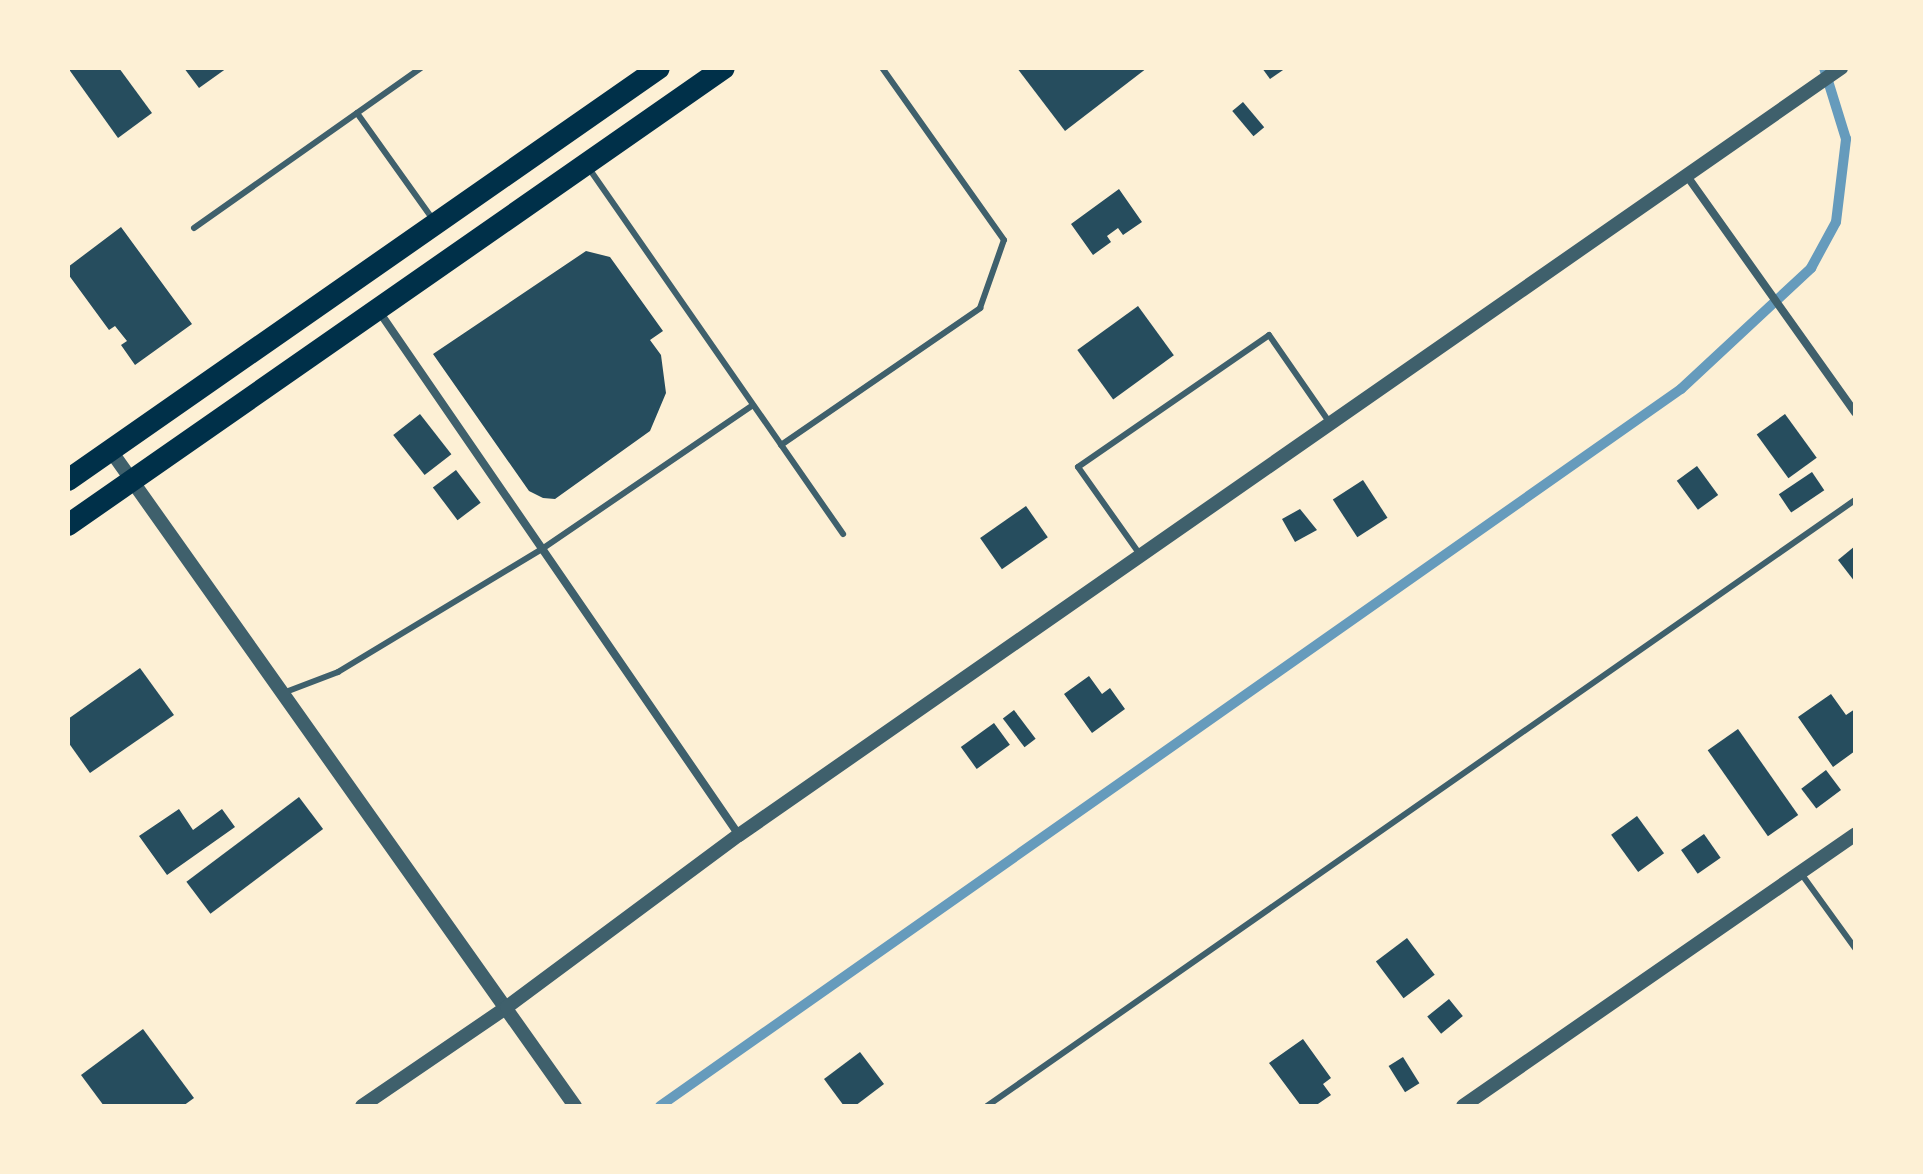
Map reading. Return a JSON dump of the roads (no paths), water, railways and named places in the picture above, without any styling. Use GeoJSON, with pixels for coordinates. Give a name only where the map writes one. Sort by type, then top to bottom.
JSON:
{"type":"FeatureCollection","features":[{"type":"Feature","properties":{"kind":"highway"},"geometry":{"type":"LineString","coordinates":[[68,480],[659,68]]}},
{"type":"Feature","properties":{"kind":"highway"},"geometry":{"type":"LineString","coordinates":[[68,525],[724,68]]}},
{"type":"Feature","properties":{"kind":"street"},"geometry":{"type":"LineString","coordinates":[[362,1106],[507,1007],[739,835],[1841,68]]}},
{"type":"Feature","properties":{"kind":"street"},"geometry":{"type":"LineString","coordinates":[[1687,176],[1855,412]]}},
{"type":"Feature","properties":{"kind":"street"},"geometry":{"type":"LineString","coordinates":[[378,309],[739,835]]}},
{"type":"Feature","properties":{"kind":"street"},"geometry":{"type":"LineString","coordinates":[[111,451],[575,1106]]}},
{"type":"Feature","properties":{"kind":"street"},"geometry":{"type":"LineString","coordinates":[[1463,1106],[1855,835]]}},
{"type":"Feature","properties":{"kind":"lane"},"geometry":{"type":"LineString","coordinates":[[194,228],[421,68]]}},
{"type":"Feature","properties":{"kind":"lane"},"geometry":{"type":"LineString","coordinates":[[781,445],[980,308],[1004,240],[882,68]]}},
{"type":"Feature","properties":{"kind":"lane"},"geometry":{"type":"LineString","coordinates":[[357,113],[436,224]]}},
{"type":"Feature","properties":{"kind":"lane"},"geometry":{"type":"LineString","coordinates":[[585,165],[843,534]]}},
{"type":"Feature","properties":{"kind":"lane"},"geometry":{"type":"LineString","coordinates":[[1141,556],[1078,467],[1269,335],[1331,424]]}},
{"type":"Feature","properties":{"kind":"lane"},"geometry":{"type":"LineString","coordinates":[[283,693],[338,672],[542,549],[753,405]]}},
{"type":"Feature","properties":{"kind":"lane"},"geometry":{"type":"LineString","coordinates":[[987,1106],[1855,500]]}},
{"type":"Feature","properties":{"kind":"lane"},"geometry":{"type":"LineString","coordinates":[[1800,872],[1855,948]]}},
{"type":"Feature","properties":{"kind":"waterway"},"geometry":{"type":"LineString","coordinates":[[660,1106],[1681,389],[1811,268],[1836,222],[1846,139],[1824,68]]}}]}
